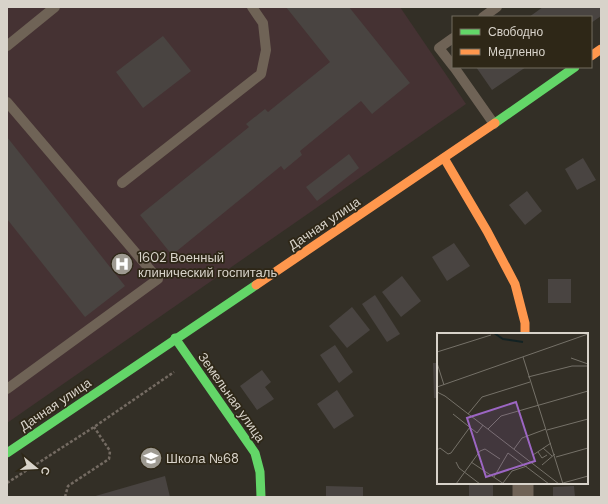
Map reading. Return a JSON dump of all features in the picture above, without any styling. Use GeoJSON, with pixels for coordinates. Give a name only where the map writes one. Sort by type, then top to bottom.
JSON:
{"type":"FeatureCollection","features":[{"type":"Feature","properties":{"kind":"main road"},"geometry":{"type":"LineString","coordinates":[[592,55],[601,49]]}},
{"type":"Feature","properties":{"kind":"main road","name":"Дачная улица"},"geometry":{"type":"LineString","coordinates":[[7,453],[575,68]]}},
{"type":"Feature","properties":{"kind":"main road"},"geometry":{"type":"LineString","coordinates":[[444,158],[487,231],[515,284],[525,323],[525,333]]}},
{"type":"Feature","properties":{"kind":"main road","name":"Земельная улица"},"geometry":{"type":"LineString","coordinates":[[175,338],[255,453],[260,472],[261,497]]}},
{"type":"Feature","properties":{"kind":"street"},"geometry":{"type":"LineString","coordinates":[[523,484],[523,497]]}},
{"type":"Feature","properties":{"kind":"lane"},"geometry":{"type":"LineString","coordinates":[[7,46],[55,7]]}},
{"type":"Feature","properties":{"kind":"lane"},"geometry":{"type":"LineString","coordinates":[[122,182],[260,74],[266,50],[263,23],[252,7]]}},
{"type":"Feature","properties":{"kind":"lane"},"geometry":{"type":"LineString","coordinates":[[484,16],[497,7]]}},
{"type":"Feature","properties":{"kind":"lane"},"geometry":{"type":"LineString","coordinates":[[452,39],[439,48],[452,66]]}},
{"type":"Feature","properties":{"kind":"lane"},"geometry":{"type":"LineString","coordinates":[[454,68],[494,124]]}},
{"type":"Feature","properties":{"kind":"lane"},"geometry":{"type":"LineString","coordinates":[[7,102],[158,279],[7,389]]}},
{"type":"Feature","properties":{"kind":"path"},"geometry":{"type":"LineString","coordinates":[[7,484],[191,361]]}},
{"type":"Feature","properties":{"kind":"path"},"geometry":{"type":"LineString","coordinates":[[65,497],[68,486],[109,459],[110,451],[94,427]]}},
{"type":"Feature","properties":{"kind":"shaded area","name":"1602 Военный клинический госпиталь"},"geometry":{"type":"Polygon","coordinates":[[[7,7],[400,7],[466,104],[7,423],[7,7]]]}},
{"type":"Feature","properties":{"kind":"building"},"geometry":{"type":"Polygon","coordinates":[[[286,7],[349,7],[410,83],[372,114],[361,101],[300,151],[302,155],[284,170],[281,166],[172,255],[140,215],[249,127],[246,124],[265,109],[268,112],[330,62],[286,7]]]}},
{"type":"Feature","properties":{"kind":"building"},"geometry":{"type":"Polygon","coordinates":[[[543,7],[601,7],[601,16],[592,22],[592,16],[530,16],[543,7]]]}},
{"type":"Feature","properties":{"kind":"building"},"geometry":{"type":"Polygon","coordinates":[[[163,36],[191,71],[143,108],[116,72],[163,36]]]}},
{"type":"Feature","properties":{"kind":"building"},"geometry":{"type":"Polygon","coordinates":[[[477,68],[525,68],[492,90],[477,68]]]}},
{"type":"Feature","properties":{"kind":"building"},"geometry":{"type":"Polygon","coordinates":[[[7,137],[125,286],[85,317],[7,219],[7,137]]]}},
{"type":"Feature","properties":{"kind":"building"},"geometry":{"type":"Polygon","coordinates":[[[349,154],[359,168],[317,201],[306,187],[349,154]]]}},
{"type":"Feature","properties":{"kind":"building"},"geometry":{"type":"Polygon","coordinates":[[[583,158],[596,180],[577,190],[565,169],[583,158]]]}},
{"type":"Feature","properties":{"kind":"building"},"geometry":{"type":"Polygon","coordinates":[[[527,191],[542,211],[525,225],[509,205],[527,191]]]}},
{"type":"Feature","properties":{"kind":"building"},"geometry":{"type":"Polygon","coordinates":[[[454,243],[470,266],[447,281],[432,257],[454,243]]]}},
{"type":"Feature","properties":{"kind":"building"},"geometry":{"type":"Polygon","coordinates":[[[402,276],[421,301],[401,317],[382,292],[402,276]]]}},
{"type":"Feature","properties":{"kind":"building"},"geometry":{"type":"Polygon","coordinates":[[[548,279],[571,279],[571,303],[548,303],[548,279]]]}},
{"type":"Feature","properties":{"kind":"building"},"geometry":{"type":"Polygon","coordinates":[[[375,295],[400,334],[387,342],[362,304],[375,295]]]}},
{"type":"Feature","properties":{"kind":"building"},"geometry":{"type":"Polygon","coordinates":[[[352,307],[370,330],[347,348],[329,326],[352,307]]]}},
{"type":"Feature","properties":{"kind":"building"},"geometry":{"type":"Polygon","coordinates":[[[548,332],[575,332],[575,333],[548,332]]]}},
{"type":"Feature","properties":{"kind":"building"},"geometry":{"type":"Polygon","coordinates":[[[335,345],[353,372],[339,383],[320,355],[335,345]]]}},
{"type":"Feature","properties":{"kind":"building"},"geometry":{"type":"Polygon","coordinates":[[[433,363],[437,363],[437,398],[434,398],[433,363]]]}},
{"type":"Feature","properties":{"kind":"building"},"geometry":{"type":"Polygon","coordinates":[[[262,370],[271,382],[265,387],[274,399],[257,410],[240,386],[262,370]]]}},
{"type":"Feature","properties":{"kind":"building"},"geometry":{"type":"Polygon","coordinates":[[[337,390],[354,416],[334,429],[317,404],[337,390]]]}},
{"type":"Feature","properties":{"kind":"building"},"geometry":{"type":"Polygon","coordinates":[[[165,476],[170,497],[92,497],[165,476]]]}},
{"type":"Feature","properties":{"kind":"building"},"geometry":{"type":"Polygon","coordinates":[[[469,484],[493,484],[493,497],[469,497],[469,484]]]}},
{"type":"Feature","properties":{"kind":"building"},"geometry":{"type":"Polygon","coordinates":[[[326,486],[363,487],[363,497],[326,497],[326,486]]]}},
{"type":"Feature","properties":{"kind":"building"},"geometry":{"type":"Polygon","coordinates":[[[574,486],[575,497],[553,497],[553,487],[574,486]]]}},
{"type":"Feature","properties":{"kind":"traffic: fast"},"geometry":{"type":"LineString","coordinates":[[495,123],[574,68]]}},
{"type":"Feature","properties":{"kind":"traffic: fast"},"geometry":{"type":"LineString","coordinates":[[7,453],[256,285]]}},
{"type":"Feature","properties":{"kind":"traffic: fast"},"geometry":{"type":"LineString","coordinates":[[175,338],[255,453],[260,472],[261,497]]}},
{"type":"Feature","properties":{"kind":"traffic: slow"},"geometry":{"type":"LineString","coordinates":[[592,55],[601,49]]}},
{"type":"Feature","properties":{"kind":"traffic: slow"},"geometry":{"type":"LineString","coordinates":[[256,285],[495,123]]}},
{"type":"Feature","properties":{"kind":"traffic: slow"},"geometry":{"type":"LineString","coordinates":[[444,158],[487,231],[515,284],[525,323],[525,333]]}},
{"type":"Feature","properties":{"kind":"place","name":"1602 Военный клинический госпиталь"},"geometry":{"type":"Point","coordinates":[122,264]}},
{"type":"Feature","properties":{"kind":"place","name":"Школа №68"},"geometry":{"type":"Point","coordinates":[151,458]}}]}
